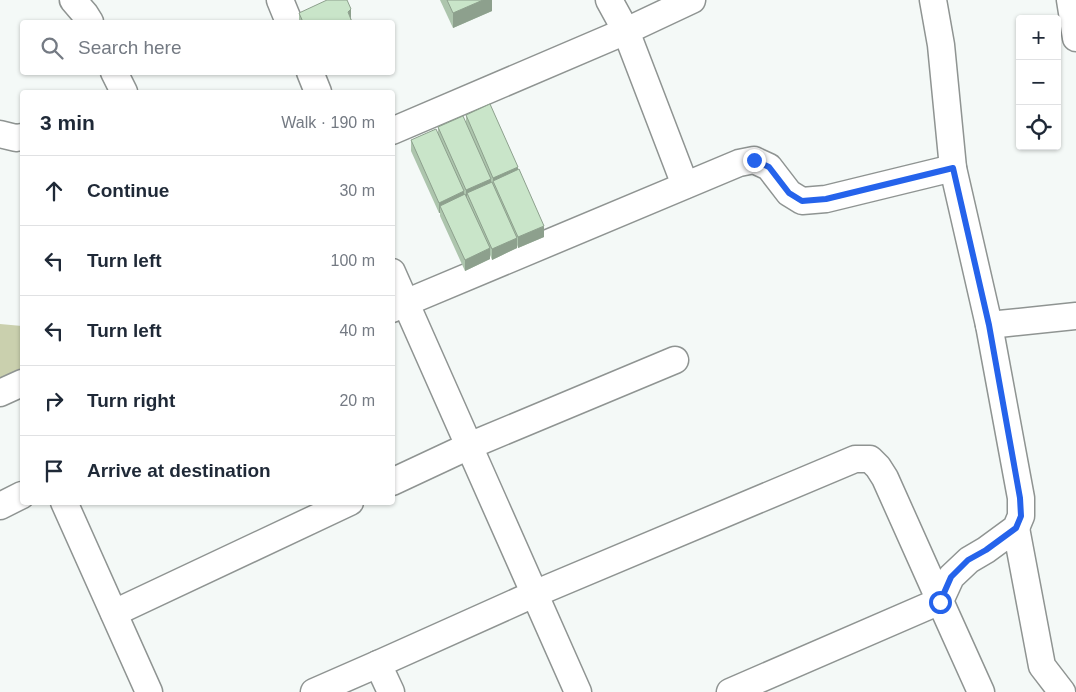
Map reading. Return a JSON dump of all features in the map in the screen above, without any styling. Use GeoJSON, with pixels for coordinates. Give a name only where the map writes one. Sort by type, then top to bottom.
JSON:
{"type":"FeatureCollection","features":[{"type":"Feature","properties":{"kind":"street"},"geometry":{"type":"LineString","coordinates":[[73,0],[89,20]]}},
{"type":"Feature","properties":{"kind":"street"},"geometry":{"type":"LineString","coordinates":[[609,0],[626,31],[685,185]]}},
{"type":"Feature","properties":{"kind":"street"},"geometry":{"type":"LineString","coordinates":[[395,131],[626,31],[692,0]]}},
{"type":"Feature","properties":{"kind":"street"},"geometry":{"type":"LineString","coordinates":[[730,692],[773,683],[940,602],[951,577],[968,560],[986,550],[1016,528],[1021,516],[1020,498],[989,325],[953,168],[941,45],[933,0]]}},
{"type":"Feature","properties":{"kind":"street"},"geometry":{"type":"LineString","coordinates":[[1070,0],[1076,38]]}},
{"type":"Feature","properties":{"kind":"street"},"geometry":{"type":"LineString","coordinates":[[116,75],[123,90]]}},
{"type":"Feature","properties":{"kind":"street"},"geometry":{"type":"LineString","coordinates":[[311,75],[317,90]]}},
{"type":"Feature","properties":{"kind":"street"},"geometry":{"type":"LineString","coordinates":[[0,134],[20,138]]}},
{"type":"Feature","properties":{"kind":"street"},"geometry":{"type":"LineString","coordinates":[[399,306],[739,163],[754,160],[769,167],[789,193],[802,201],[826,199],[953,168]]}},
{"type":"Feature","properties":{"kind":"street"},"geometry":{"type":"LineString","coordinates":[[395,287],[399,306],[469,446],[578,692]]}},
{"type":"Feature","properties":{"kind":"street"},"geometry":{"type":"LineString","coordinates":[[989,325],[1076,316]]}},
{"type":"Feature","properties":{"kind":"street"},"geometry":{"type":"LineString","coordinates":[[395,481],[469,446],[675,360]]}},
{"type":"Feature","properties":{"kind":"street"},"geometry":{"type":"LineString","coordinates":[[0,393],[20,384]]}},
{"type":"Feature","properties":{"kind":"street"},"geometry":{"type":"LineString","coordinates":[[314,692],[534,594],[855,459],[870,459],[885,478],[981,692]]}},
{"type":"Feature","properties":{"kind":"street"},"geometry":{"type":"LineString","coordinates":[[0,506],[20,496]]}},
{"type":"Feature","properties":{"kind":"street"},"geometry":{"type":"LineString","coordinates":[[65,505],[149,692]]}},
{"type":"Feature","properties":{"kind":"street"},"geometry":{"type":"LineString","coordinates":[[114,613],[344,505]]}},
{"type":"Feature","properties":{"kind":"street"},"geometry":{"type":"LineString","coordinates":[[1016,528],[1042,666],[1062,692]]}},
{"type":"Feature","properties":{"kind":"street"},"geometry":{"type":"LineString","coordinates":[[378,664],[392,692]]}},
{"type":"Feature","properties":{"kind":"green space"},"geometry":{"type":"Polygon","coordinates":[[[0,324],[20,326],[20,369],[0,378],[0,324]]]}},
{"type":"Feature","properties":{"kind":"building"},"geometry":{"type":"Polygon","coordinates":[[[327,0],[347,0],[351,9],[348,12],[351,20],[302,20],[299,13],[327,0]]]}},
{"type":"Feature","properties":{"kind":"building"},"geometry":{"type":"Polygon","coordinates":[[[447,0],[483,0],[453,13],[447,0]]]}},
{"type":"Feature","properties":{"kind":"building"},"geometry":{"type":"Polygon","coordinates":[[[490,104],[518,167],[493,178],[466,115],[490,104]]]}},
{"type":"Feature","properties":{"kind":"building"},"geometry":{"type":"Polygon","coordinates":[[[463,116],[491,179],[466,190],[438,127],[463,116]]]}},
{"type":"Feature","properties":{"kind":"building"},"geometry":{"type":"Polygon","coordinates":[[[436,129],[464,191],[439,203],[411,140],[436,129]]]}},
{"type":"Feature","properties":{"kind":"building"},"geometry":{"type":"Polygon","coordinates":[[[519,169],[544,226],[518,237],[493,181],[519,169]]]}},
{"type":"Feature","properties":{"kind":"building"},"geometry":{"type":"Polygon","coordinates":[[[492,182],[517,238],[492,249],[467,193],[492,182]]]}},
{"type":"Feature","properties":{"kind":"building"},"geometry":{"type":"Polygon","coordinates":[[[465,194],[490,248],[465,260],[440,206],[465,194]]]}},
{"type":"Feature","properties":{"kind":"route"},"geometry":{"type":"LineString","coordinates":[[754,160],[769,167],[789,193],[802,201],[826,199],[953,168],[989,325],[1020,498],[1021,516],[1016,528],[986,550],[968,560],[951,577],[940,602]]}}]}
